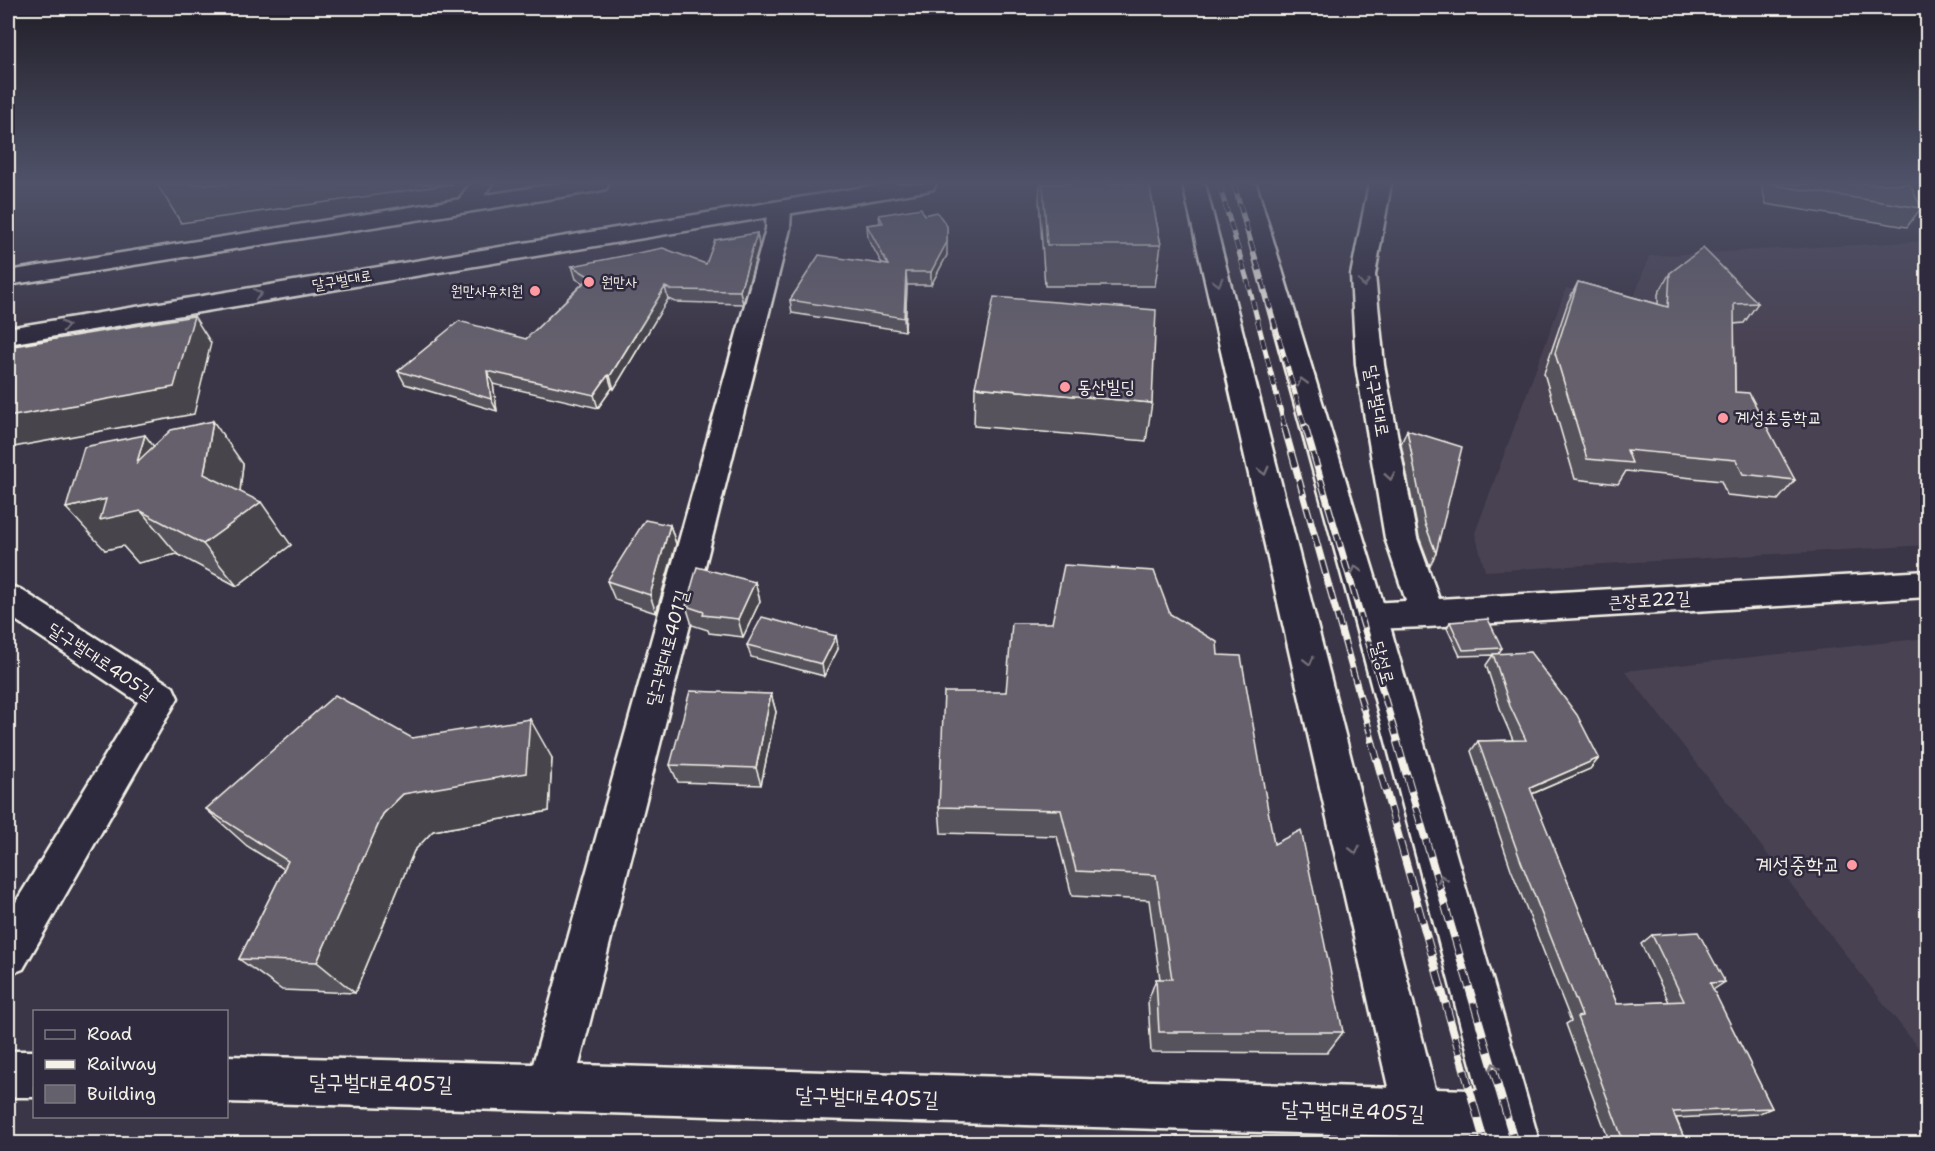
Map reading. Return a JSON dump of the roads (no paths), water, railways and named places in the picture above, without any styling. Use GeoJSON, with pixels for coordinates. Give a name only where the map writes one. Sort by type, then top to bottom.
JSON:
{"type":"FeatureCollection","features":[{"type":"Feature","properties":{"kind":"main road"},"geometry":{"type":"LineString","coordinates":[[8,278],[261,238]]}},
{"type":"Feature","properties":{"kind":"main road","name":"달구벌대로"},"geometry":{"type":"LineString","coordinates":[[8,336],[600,238]]}},
{"type":"Feature","properties":{"kind":"main road","name":"달구벌대로401길"},"geometry":{"type":"LineString","coordinates":[[550,1087],[776,238]]}},
{"type":"Feature","properties":{"kind":"main road"},"geometry":{"type":"LineString","coordinates":[[1207,238],[1422,1128]]}},
{"type":"Feature","properties":{"kind":"main road","name":"달성로"},"geometry":{"type":"LineString","coordinates":[[1261,238],[1370,616],[1512,1129]]}},
{"type":"Feature","properties":{"kind":"main road","name":"달구벌대로"},"geometry":{"type":"LineString","coordinates":[[1370,238],[1363,275],[1370,365],[1401,538],[1427,614]]}},
{"type":"Feature","properties":{"kind":"main road","name":"큰장로22길"},"geometry":{"type":"LineString","coordinates":[[1370,616],[1928,584]]}},
{"type":"Feature","properties":{"kind":"main road","name":"달구벌대로405길"},"geometry":{"type":"LineString","coordinates":[[8,598],[160,698],[8,954]]}},
{"type":"Feature","properties":{"kind":"main road"},"geometry":{"type":"LineString","coordinates":[[8,1074],[33,1074]]}},
{"type":"Feature","properties":{"kind":"main road","name":"달구벌대로405길"},"geometry":{"type":"LineString","coordinates":[[228,1079],[550,1087],[1422,1128],[1512,1129]]}},
{"type":"Feature","properties":{"kind":"railway"},"geometry":{"type":"LineString","coordinates":[[1235,238],[1285,428]]}},
{"type":"Feature","properties":{"kind":"railway"},"geometry":{"type":"LineString","coordinates":[[1250,238],[1305,428]]}},
{"type":"Feature","properties":{"kind":"railway"},"geometry":{"type":"LineString","coordinates":[[1284,426],[1373,743]]}},
{"type":"Feature","properties":{"kind":"railway"},"geometry":{"type":"LineString","coordinates":[[1305,426],[1398,743]]}},
{"type":"Feature","properties":{"kind":"railway"},"geometry":{"type":"LineString","coordinates":[[1372,742],[1485,1144]]}},
{"type":"Feature","properties":{"kind":"railway"},"geometry":{"type":"LineString","coordinates":[[1397,742],[1515,1144]]}},
{"type":"Feature","properties":{"kind":"place","name":"원만사"},"geometry":{"type":"Point","coordinates":[589,282]}},
{"type":"Feature","properties":{"kind":"place","name":"원만사유치원"},"geometry":{"type":"Point","coordinates":[535,291]}},
{"type":"Feature","properties":{"kind":"place","name":"동산빌딩"},"geometry":{"type":"Point","coordinates":[1065,387]}},
{"type":"Feature","properties":{"kind":"place","name":"계성초등학교"},"geometry":{"type":"Point","coordinates":[1723,418]}},
{"type":"Feature","properties":{"kind":"place","name":"계성중학교"},"geometry":{"type":"Point","coordinates":[1852,865]}}]}
